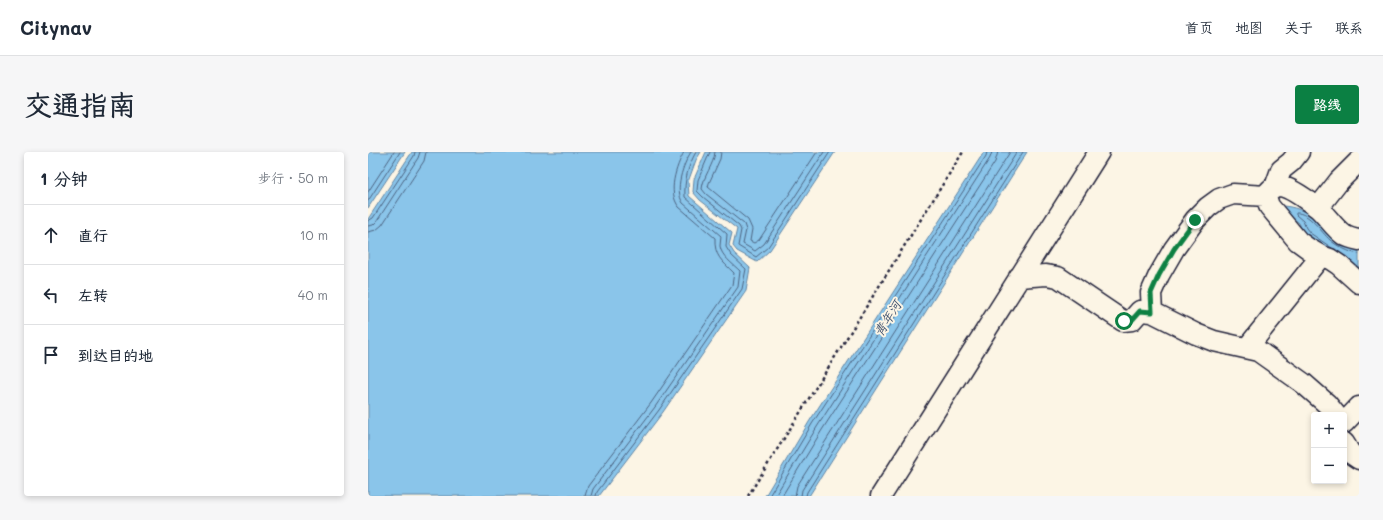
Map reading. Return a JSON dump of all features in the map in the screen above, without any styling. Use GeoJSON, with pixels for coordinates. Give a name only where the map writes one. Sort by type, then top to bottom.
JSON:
{"type":"FeatureCollection","features":[{"type":"Feature","properties":{"kind":"street"},"geometry":{"type":"LineString","coordinates":[[880,496],[1099,152]]}},
{"type":"Feature","properties":{"kind":"street"},"geometry":{"type":"LineString","coordinates":[[1299,152],[1291,162],[1281,170],[1271,192],[1269,206],[1298,241],[1321,256],[1330,259],[1339,265],[1359,284]]}},
{"type":"Feature","properties":{"kind":"street"},"geometry":{"type":"LineString","coordinates":[[1318,208],[1339,181],[1359,161]]}},
{"type":"Feature","properties":{"kind":"street"},"geometry":{"type":"LineString","coordinates":[[1152,312],[1151,293],[1159,275],[1174,249],[1195,220],[1208,206],[1219,199],[1233,194],[1271,192],[1281,186],[1296,192],[1318,208],[1344,235],[1359,240]]}},
{"type":"Feature","properties":{"kind":"street"},"geometry":{"type":"LineString","coordinates":[[1247,348],[1321,256]]}},
{"type":"Feature","properties":{"kind":"street"},"geometry":{"type":"LineString","coordinates":[[1019,277],[1046,275],[1058,277],[1124,321],[1132,320],[1140,311],[1152,312],[1196,334],[1214,341],[1258,350],[1292,375],[1327,404],[1334,412]]}},
{"type":"Feature","properties":{"kind":"street"},"geometry":{"type":"LineString","coordinates":[[1347,420],[1359,407]]}},
{"type":"Feature","properties":{"kind":"street"},"geometry":{"type":"LineString","coordinates":[[1347,448],[1350,453],[1359,459]]}},
{"type":"Feature","properties":{"kind":"path"},"geometry":{"type":"LineString","coordinates":[[748,496],[963,152]]}},
{"type":"Feature","properties":{"kind":"water"},"geometry":{"type":"Polygon","coordinates":[[[368,152],[405,152],[368,208],[368,152]]]}},
{"type":"Feature","properties":{"kind":"water"},"geometry":{"type":"Polygon","coordinates":[[[412,152],[701,152],[696,160],[688,182],[689,196],[732,233],[729,245],[734,253],[750,268],[746,291],[663,412],[599,496],[368,496],[368,219],[412,152]]]}},
{"type":"Feature","properties":{"kind":"water"},"geometry":{"type":"Polygon","coordinates":[[[706,152],[835,152],[770,250],[757,262],[737,251],[733,246],[737,229],[700,200],[693,192],[694,179],[706,152]]]}},
{"type":"Feature","properties":{"kind":"water","name":"青年河"},"geometry":{"type":"Polygon","coordinates":[[[984,152],[1027,152],[809,496],[765,496],[809,422],[984,152]]]}},
{"type":"Feature","properties":{"kind":"water"},"geometry":{"type":"Polygon","coordinates":[[[1283,206],[1294,208],[1314,217],[1359,251],[1359,268],[1356,268],[1308,236],[1302,230],[1299,223],[1284,211],[1283,206]]]}},
{"type":"Feature","properties":{"kind":"route"},"geometry":{"type":"LineString","coordinates":[[1124,321],[1132,320],[1140,311],[1152,312],[1151,293],[1159,275],[1174,249],[1195,220]]}}]}
